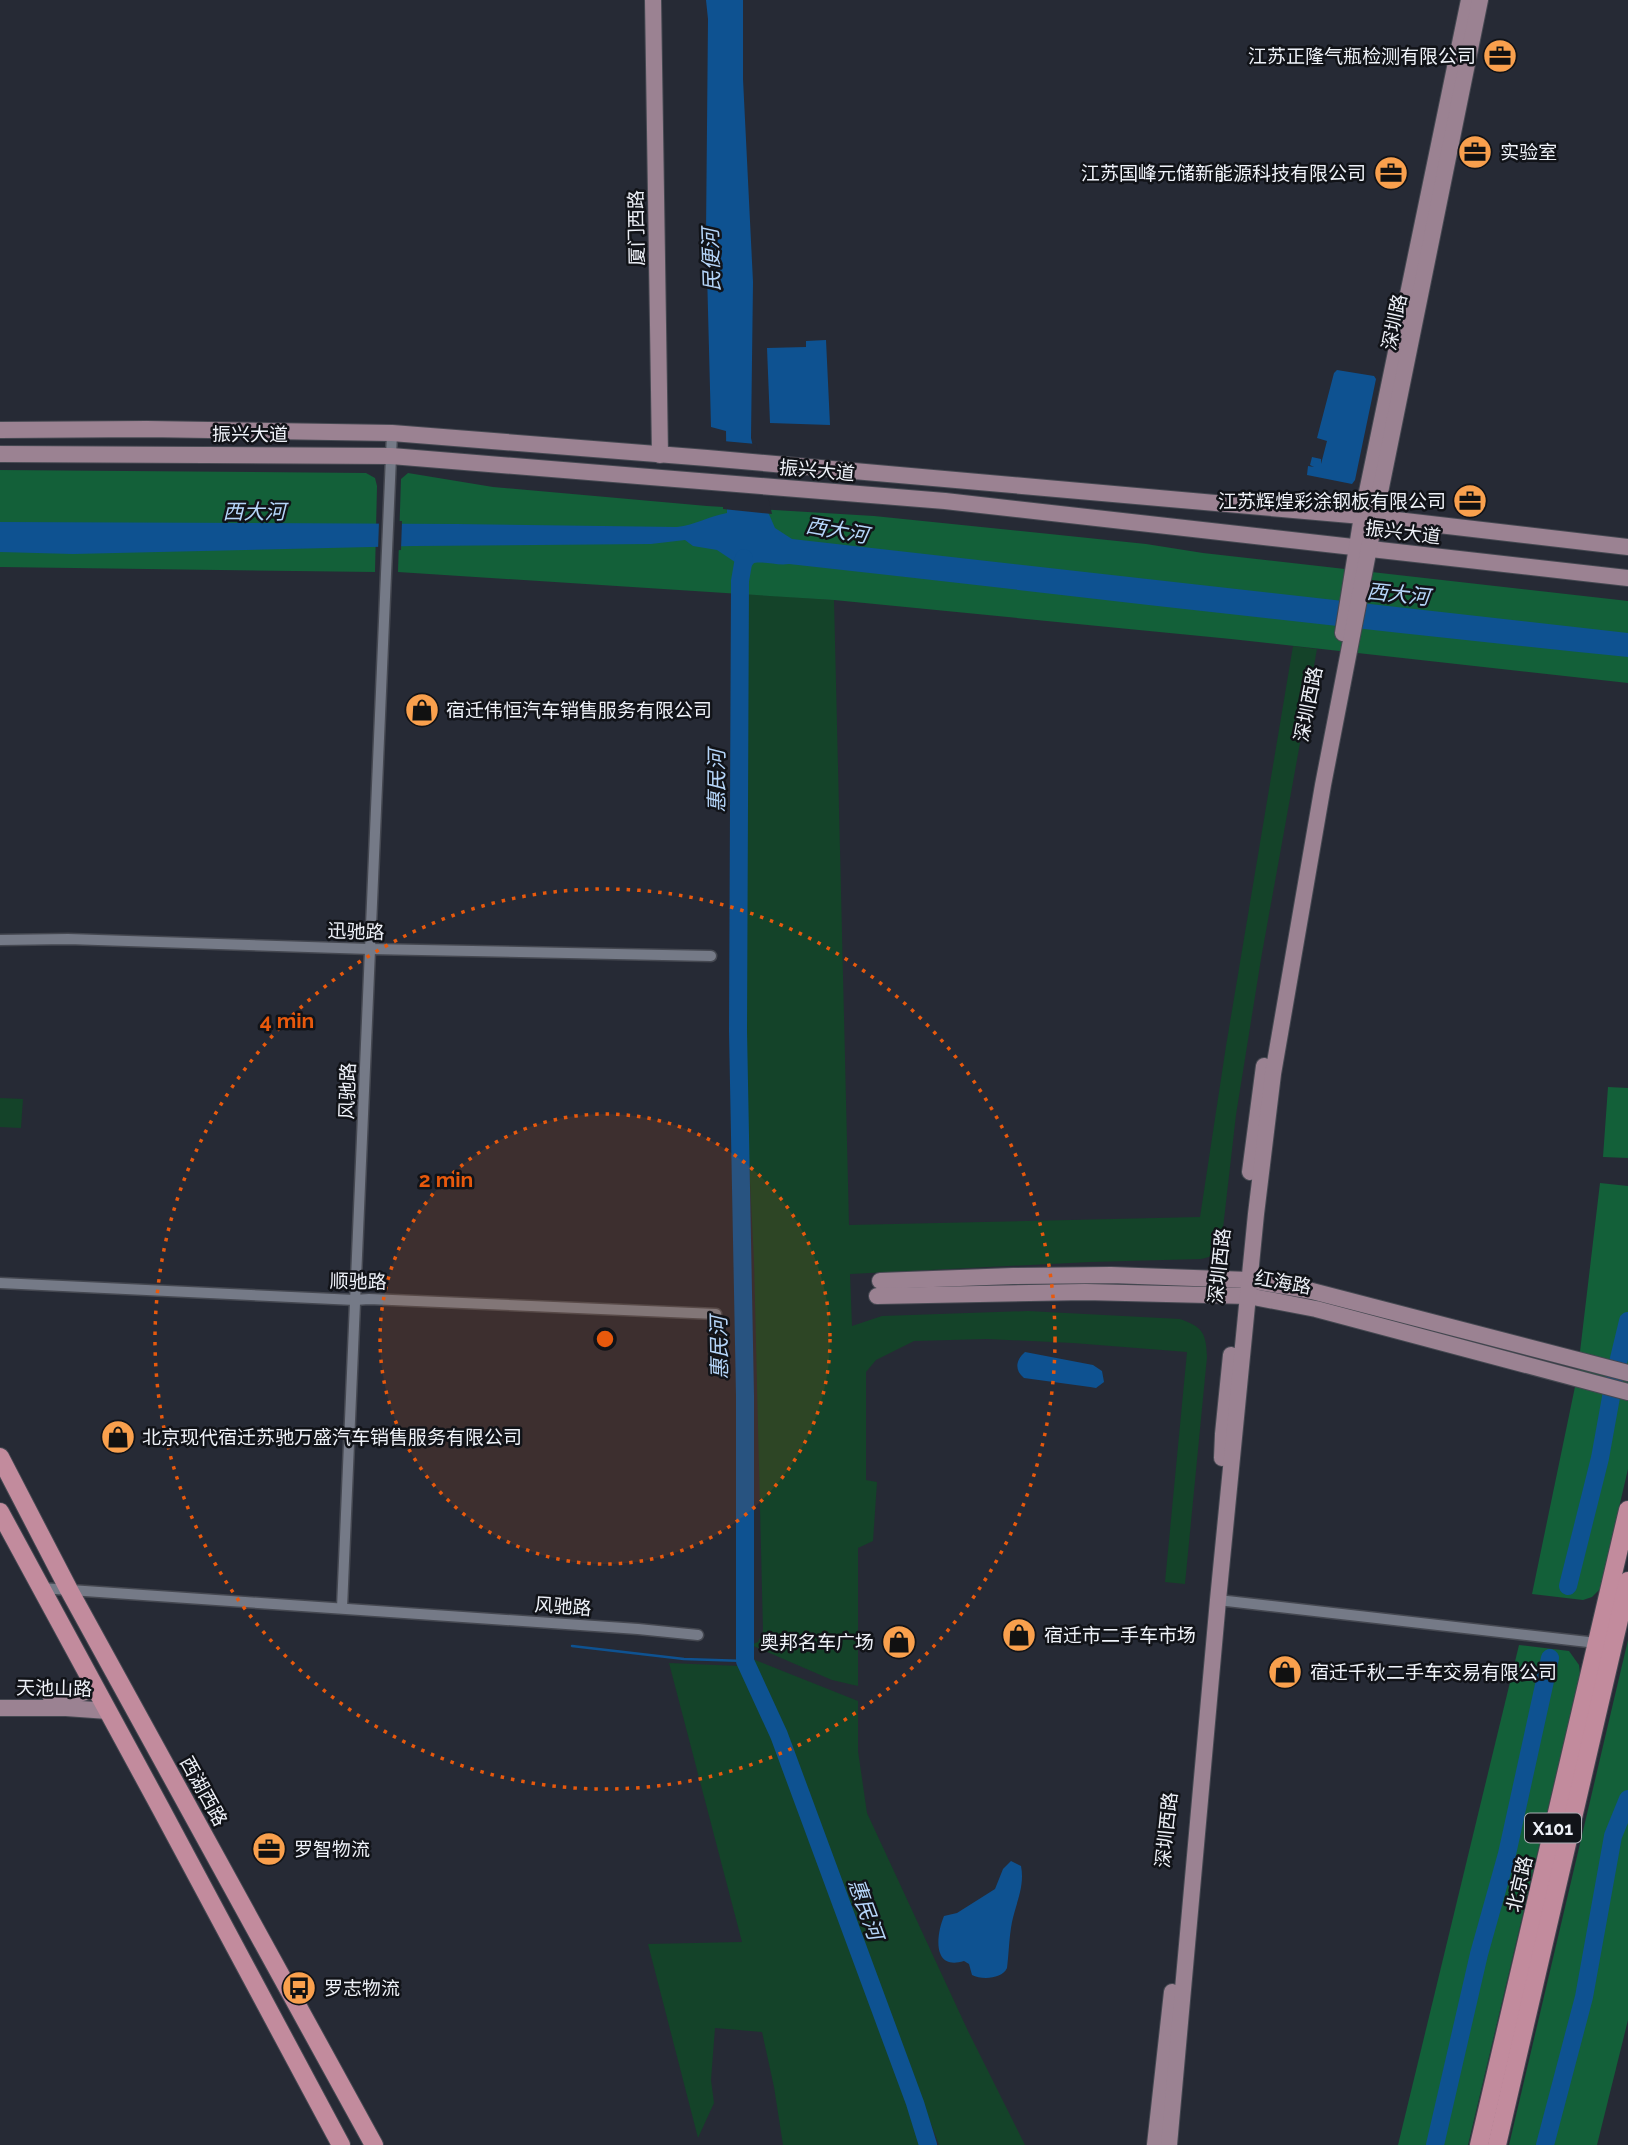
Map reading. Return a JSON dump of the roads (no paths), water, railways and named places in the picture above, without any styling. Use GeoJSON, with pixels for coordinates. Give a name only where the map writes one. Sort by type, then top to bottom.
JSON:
{"type":"FeatureCollection","features":[{"type":"Feature","properties":{"kind":"main road","name":"西湖西路"},"geometry":{"type":"LineString","coordinates":[[0,1457],[69,1590],[374,2145]]}},
{"type":"Feature","properties":{"kind":"main road","name":"北京路"},"geometry":{"type":"LineString","coordinates":[[1479,2145],[1628,1510]]}},
{"type":"Feature","properties":{"kind":"main road"},"geometry":{"type":"LineString","coordinates":[[0,1512],[341,2145]]}},
{"type":"Feature","properties":{"kind":"main road","name":"北京路"},"geometry":{"type":"LineString","coordinates":[[1497,2145],[1628,1581]]}},
{"type":"Feature","properties":{"kind":"street","name":"厦门西路"},"geometry":{"type":"LineString","coordinates":[[653,0],[660,455]]}},
{"type":"Feature","properties":{"kind":"street","name":"深圳路"},"geometry":{"type":"LineString","coordinates":[[1345,649],[1469,0]]}},
{"type":"Feature","properties":{"kind":"street","name":"深圳路"},"geometry":{"type":"LineString","coordinates":[[1369,517],[1480,0]]}},
{"type":"Feature","properties":{"kind":"street","name":"振兴大道"},"geometry":{"type":"LineString","coordinates":[[0,430],[147,429],[392,433],[1369,517],[1628,547]]}},
{"type":"Feature","properties":{"kind":"street","name":"风驰路"},"geometry":{"type":"LineString","coordinates":[[342,1608],[392,433]]}},
{"type":"Feature","properties":{"kind":"street","name":"振兴大道"},"geometry":{"type":"LineString","coordinates":[[0,454],[391,456],[946,502],[1628,578]]}},
{"type":"Feature","properties":{"kind":"street","name":"深圳西路"},"geometry":{"type":"LineString","coordinates":[[1156,2145],[1222,1482],[1223,1434],[1275,1061],[1345,649]]}},
{"type":"Feature","properties":{"kind":"street","name":"迅驰路"},"geometry":{"type":"LineString","coordinates":[[0,940],[68,939],[370,950],[710,956]]}},
{"type":"Feature","properties":{"kind":"street","name":"红海路"},"geometry":{"type":"LineString","coordinates":[[878,1288],[1013,1276],[1099,1275],[1243,1288],[1312,1291],[1628,1373]]}},
{"type":"Feature","properties":{"kind":"street","name":"顺驰路"},"geometry":{"type":"LineString","coordinates":[[0,1283],[716,1314]]}},
{"type":"Feature","properties":{"kind":"street","name":"深圳西路"},"geometry":{"type":"LineString","coordinates":[[1169,2145],[1243,1288]]}},
{"type":"Feature","properties":{"kind":"street","name":"红海路"},"geometry":{"type":"LineString","coordinates":[[1243,1288],[1628,1392]]}},
{"type":"Feature","properties":{"kind":"street","name":"风驰路"},"geometry":{"type":"LineString","coordinates":[[41,1588],[698,1635]]}},
{"type":"Feature","properties":{"kind":"street"},"geometry":{"type":"LineString","coordinates":[[1218,1600],[1597,1643]]}},
{"type":"Feature","properties":{"kind":"street","name":"天池山路"},"geometry":{"type":"LineString","coordinates":[[0,1699],[65,1698],[96,1689]]}},
{"type":"Feature","properties":{"kind":"street","name":"天池山路"},"geometry":{"type":"LineString","coordinates":[[0,1708],[108,1711]]}},
{"type":"Feature","properties":{"kind":"water","name":"民便河"},"geometry":{"type":"Polygon","coordinates":[[[706,0],[743,0],[743,79],[753,282],[751,438],[768,512],[775,528],[792,539],[1628,633],[1628,657],[789,564],[754,563],[740,581],[735,562],[717,550],[693,546],[685,540],[651,544],[414,546],[73,554],[0,552],[0,522],[677,527],[727,513],[726,431],[711,427],[706,233],[706,0]]]}},
{"type":"Feature","properties":{"kind":"water"},"geometry":{"type":"Polygon","coordinates":[[[826,340],[830,425],[770,423],[767,348],[806,347],[806,341],[826,340]]]}},
{"type":"Feature","properties":{"kind":"water"},"geometry":{"type":"Polygon","coordinates":[[[1337,370],[1374,376],[1376,379],[1352,484],[1307,475],[1308,466],[1314,467],[1310,465],[1312,457],[1321,459],[1321,464],[1327,441],[1317,438],[1337,370]]]}},
{"type":"Feature","properties":{"kind":"water"},"geometry":{"type":"Polygon","coordinates":[[[1025,1352],[1093,1365],[1102,1371],[1104,1382],[1096,1388],[1024,1378],[1017,1365],[1025,1352]]]}},
{"type":"Feature","properties":{"kind":"water"},"geometry":{"type":"Polygon","coordinates":[[[1011,1861],[1021,1866],[1022,1881],[1011,1928],[1007,1968],[996,1976],[976,1977],[972,1975],[969,1964],[964,1961],[946,1961],[942,1956],[938,1941],[941,1924],[944,1916],[957,1913],[995,1889],[1003,1869],[1011,1861]]]}},
{"type":"Feature","properties":{"kind":"waterway","name":"惠民河"},"geometry":{"type":"LineString","coordinates":[[744,558],[740,581],[738,1031],[745,1396],[745,1661],[779,1735],[915,2103],[928,2145]]}},
{"type":"Feature","properties":{"kind":"waterway"},"geometry":{"type":"LineString","coordinates":[[1568,1586],[1600,1458],[1628,1321]]}},
{"type":"Feature","properties":{"kind":"waterway"},"geometry":{"type":"LineString","coordinates":[[572,1646],[684,1659],[745,1661]]}},
{"type":"Feature","properties":{"kind":"waterway"},"geometry":{"type":"LineString","coordinates":[[1435,2145],[1479,1954],[1507,1854],[1550,1658]]}},
{"type":"Feature","properties":{"kind":"waterway"},"geometry":{"type":"LineString","coordinates":[[1545,2145],[1584,1997],[1613,1836],[1628,1799]]}},
{"type":"Feature","properties":{"kind":"place","name":"江苏正隆气瓶检测有限公司"},"geometry":{"type":"Point","coordinates":[1500,56]}},
{"type":"Feature","properties":{"kind":"place","name":"实验室"},"geometry":{"type":"Point","coordinates":[1475,152]}},
{"type":"Feature","properties":{"kind":"place","name":"江苏国峰元储新能源科技有限公司"},"geometry":{"type":"Point","coordinates":[1391,173]}},
{"type":"Feature","properties":{"kind":"place","name":"江苏辉煌彩涂钢板有限公司"},"geometry":{"type":"Point","coordinates":[1470,501]}},
{"type":"Feature","properties":{"kind":"place","name":"宿迁伟恒汽车销售服务有限公司"},"geometry":{"type":"Point","coordinates":[422,710]}},
{"type":"Feature","properties":{"kind":"place","name":"北京现代宿迁苏驰万盛汽车销售服务有限公司"},"geometry":{"type":"Point","coordinates":[118,1437]}},
{"type":"Feature","properties":{"kind":"place","name":"宿迁市二手车市场"},"geometry":{"type":"Point","coordinates":[1019,1635]}},
{"type":"Feature","properties":{"kind":"place","name":"奥邦名车广场"},"geometry":{"type":"Point","coordinates":[899,1642]}},
{"type":"Feature","properties":{"kind":"place","name":"宿迁千秋二手车交易有限公司"},"geometry":{"type":"Point","coordinates":[1285,1672]}},
{"type":"Feature","properties":{"kind":"place","name":"罗智物流"},"geometry":{"type":"Point","coordinates":[269,1849]}},
{"type":"Feature","properties":{"kind":"place","name":"罗志物流"},"geometry":{"type":"Point","coordinates":[299,1988]}},
{"type":"Feature","properties":{"kind":"water label","name":"西大河"},"geometry":{"type":"Point","coordinates":[254,511]}},
{"type":"Feature","properties":{"kind":"water label","name":"西大河"},"geometry":{"type":"Point","coordinates":[837,530]}},
{"type":"Feature","properties":{"kind":"water label","name":"西大河"},"geometry":{"type":"Point","coordinates":[1398,594]}}]}
